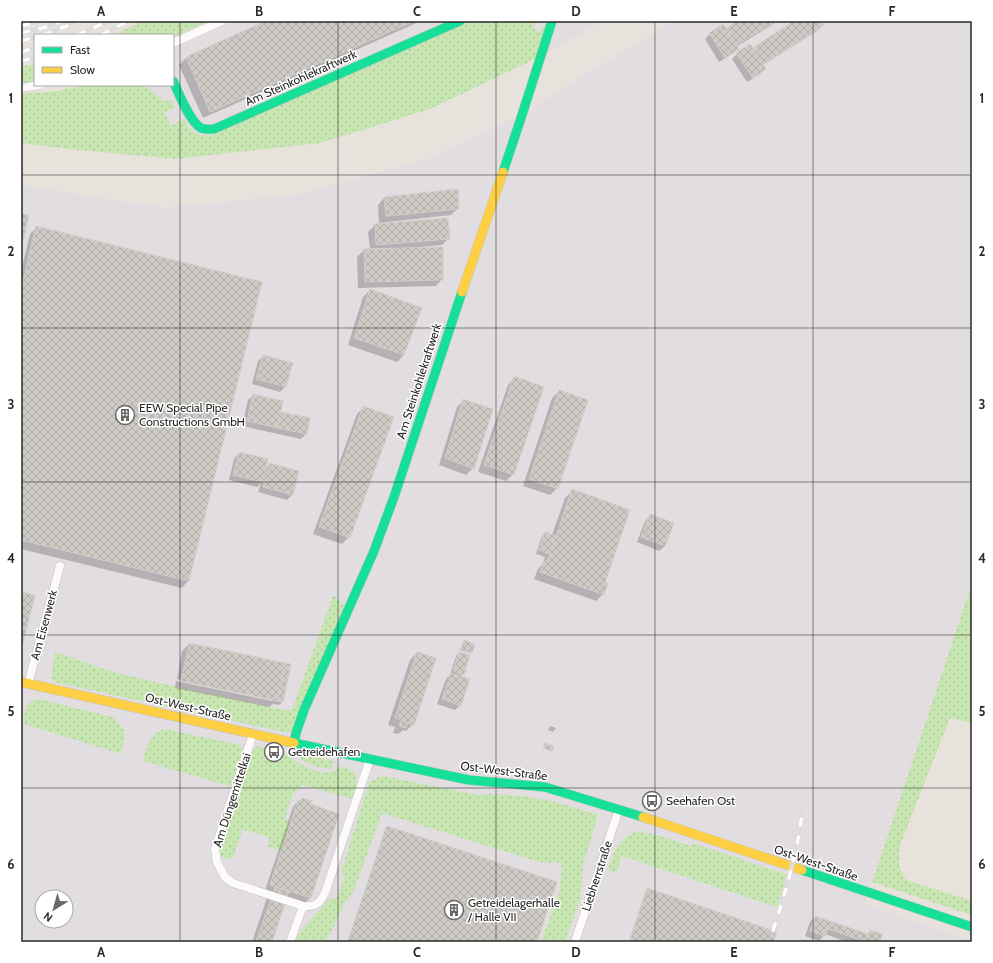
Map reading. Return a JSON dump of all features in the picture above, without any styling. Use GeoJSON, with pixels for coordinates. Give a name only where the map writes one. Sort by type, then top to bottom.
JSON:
{"type":"FeatureCollection","features":[{"type":"Feature","properties":{"kind":"street"},"geometry":{"type":"LineString","coordinates":[[174,43],[222,21]]}},
{"type":"Feature","properties":{"kind":"street","name":"Am Steinkohlekraftwerk"},"geometry":{"type":"LineString","coordinates":[[174,83],[192,120],[205,130],[214,129],[460,21]]}},
{"type":"Feature","properties":{"kind":"street","name":"Am Steinkohlekraftwerk"},"geometry":{"type":"LineString","coordinates":[[294,743],[304,710],[368,564],[394,498],[552,21]]}},
{"type":"Feature","properties":{"kind":"street"},"geometry":{"type":"LineString","coordinates":[[21,88],[34,86]]}},
{"type":"Feature","properties":{"kind":"street","name":"Am Eisenwerk"},"geometry":{"type":"LineString","coordinates":[[25,683],[60,566]]}},
{"type":"Feature","properties":{"kind":"street","name":"Ost-West-Straße"},"geometry":{"type":"LineString","coordinates":[[25,683],[294,743],[469,780],[545,788],[570,794],[972,927]]}},
{"type":"Feature","properties":{"kind":"street","name":"Am Düngemittelkai"},"geometry":{"type":"LineString","coordinates":[[253,734],[215,849],[217,862],[225,877],[233,883],[303,906]]}},
{"type":"Feature","properties":{"kind":"street"},"geometry":{"type":"LineString","coordinates":[[290,942],[303,906],[312,907],[319,903],[325,893],[370,759]]}},
{"type":"Feature","properties":{"kind":"street","name":"Liebherrstraße"},"geometry":{"type":"LineString","coordinates":[[575,942],[619,809]]}},
{"type":"Feature","properties":{"kind":"shaded area"},"geometry":{"type":"Polygon","coordinates":[[[209,21],[602,21],[537,58],[430,109],[320,143],[176,159],[148,86],[174,86],[174,37],[209,21]]]}},
{"type":"Feature","properties":{"kind":"shaded area"},"geometry":{"type":"Polygon","coordinates":[[[675,21],[972,21],[972,583],[864,904],[972,942],[21,942],[21,185],[165,208],[297,195],[428,159],[522,115],[576,80],[675,21]]]}},
{"type":"Feature","properties":{"kind":"green space"},"geometry":{"type":"Polygon","coordinates":[[[142,21],[209,21],[174,37],[174,34],[116,34],[142,21]]]}},
{"type":"Feature","properties":{"kind":"green space"},"geometry":{"type":"Polygon","coordinates":[[[467,21],[536,21],[533,29],[541,32],[544,24],[548,25],[537,58],[430,109],[320,143],[176,159],[21,143],[21,94],[57,91],[80,86],[146,86],[164,102],[171,99],[175,108],[164,112],[171,126],[184,119],[189,128],[199,135],[213,135],[467,21]]]}},
{"type":"Feature","properties":{"kind":"green space"},"geometry":{"type":"Polygon","coordinates":[[[34,64],[34,82],[21,84],[21,67],[34,64]]]}},
{"type":"Feature","properties":{"kind":"green space"},"geometry":{"type":"Polygon","coordinates":[[[972,583],[972,723],[950,718],[899,848],[899,866],[906,880],[972,901],[972,915],[872,882],[972,583]]]}},
{"type":"Feature","properties":{"kind":"green space"},"geometry":{"type":"Polygon","coordinates":[[[333,596],[342,602],[345,612],[292,728],[288,733],[54,682],[51,678],[55,652],[116,673],[199,692],[292,710],[333,596]]]}},
{"type":"Feature","properties":{"kind":"green space"},"geometry":{"type":"Polygon","coordinates":[[[37,699],[113,717],[124,730],[125,734],[121,754],[25,724],[24,716],[27,706],[37,699]]]}},
{"type":"Feature","properties":{"kind":"green space"},"geometry":{"type":"Polygon","coordinates":[[[164,729],[240,745],[244,754],[233,787],[143,761],[149,742],[155,735],[164,729]]]}},
{"type":"Feature","properties":{"kind":"green space"},"geometry":{"type":"Polygon","coordinates":[[[257,746],[289,755],[295,761],[309,769],[324,773],[332,772],[339,766],[346,768],[355,774],[357,782],[356,787],[353,799],[303,785],[293,796],[289,805],[285,819],[291,822],[281,851],[267,846],[270,838],[243,829],[232,860],[221,856],[219,853],[219,845],[252,752],[257,746]]]}},
{"type":"Feature","properties":{"kind":"green space"},"geometry":{"type":"Polygon","coordinates":[[[301,754],[335,761],[331,769],[322,768],[311,765],[300,759],[301,754]]]}},
{"type":"Feature","properties":{"kind":"green space"},"geometry":{"type":"Polygon","coordinates":[[[383,776],[477,795],[495,794],[523,796],[556,802],[598,815],[583,865],[580,900],[565,942],[541,942],[560,890],[562,862],[539,862],[382,813],[354,890],[345,902],[332,930],[324,942],[296,942],[301,931],[329,899],[337,898],[345,876],[341,873],[369,783],[383,776]]]}},
{"type":"Feature","properties":{"kind":"green space"},"geometry":{"type":"Polygon","coordinates":[[[642,830],[643,833],[654,834],[691,846],[693,843],[787,875],[777,907],[622,856],[617,872],[608,870],[613,855],[619,844],[628,836],[642,830]]]}},
{"type":"Feature","properties":{"kind":"building"},"geometry":{"type":"Polygon","coordinates":[[[266,21],[414,21],[210,112],[186,57],[266,21]]]}},
{"type":"Feature","properties":{"kind":"building"},"geometry":{"type":"Polygon","coordinates":[[[738,21],[776,21],[736,45],[726,28],[738,21]]]}},
{"type":"Feature","properties":{"kind":"building"},"geometry":{"type":"Polygon","coordinates":[[[794,21],[822,21],[824,25],[763,64],[753,48],[794,21]]]}},
{"type":"Feature","properties":{"kind":"building"},"geometry":{"type":"Polygon","coordinates":[[[723,24],[739,49],[725,58],[709,33],[723,24]]]}},
{"type":"Feature","properties":{"kind":"building"},"geometry":{"type":"Polygon","coordinates":[[[750,44],[766,69],[753,78],[736,53],[750,44]]]}},
{"type":"Feature","properties":{"kind":"building"},"geometry":{"type":"Polygon","coordinates":[[[458,189],[459,209],[386,216],[384,197],[458,189]]]}},
{"type":"Feature","properties":{"kind":"building"},"geometry":{"type":"Polygon","coordinates":[[[21,214],[29,215],[23,241],[21,241],[21,214]]]}},
{"type":"Feature","properties":{"kind":"building"},"geometry":{"type":"Polygon","coordinates":[[[448,218],[450,239],[376,245],[375,224],[448,218]]]}},
{"type":"Feature","properties":{"kind":"building","name":"EEW Special Pipe Constructions GmbH"},"geometry":{"type":"Polygon","coordinates":[[[36,226],[262,282],[189,581],[21,540],[21,290],[36,226]]]}},
{"type":"Feature","properties":{"kind":"building"},"geometry":{"type":"Polygon","coordinates":[[[443,247],[443,280],[365,282],[364,249],[443,247]]]}},
{"type":"Feature","properties":{"kind":"building"},"geometry":{"type":"Polygon","coordinates":[[[370,289],[422,308],[404,355],[354,338],[370,289]]]}},
{"type":"Feature","properties":{"kind":"building"},"geometry":{"type":"Polygon","coordinates":[[[263,355],[293,363],[286,387],[256,379],[263,355]]]}},
{"type":"Feature","properties":{"kind":"building"},"geometry":{"type":"Polygon","coordinates":[[[514,376],[544,387],[514,475],[484,465],[514,376]]]}},
{"type":"Feature","properties":{"kind":"building"},"geometry":{"type":"Polygon","coordinates":[[[559,390],[588,400],[558,489],[529,479],[559,390]]]}},
{"type":"Feature","properties":{"kind":"building"},"geometry":{"type":"Polygon","coordinates":[[[253,394],[283,401],[277,428],[247,421],[253,394]]]}},
{"type":"Feature","properties":{"kind":"building"},"geometry":{"type":"Polygon","coordinates":[[[463,399],[493,409],[474,469],[445,458],[463,399]]]}},
{"type":"Feature","properties":{"kind":"building"},"geometry":{"type":"Polygon","coordinates":[[[363,406],[394,417],[350,538],[319,527],[363,406]]]}},
{"type":"Feature","properties":{"kind":"building"},"geometry":{"type":"Polygon","coordinates":[[[281,412],[310,418],[307,434],[277,428],[281,412]]]}},
{"type":"Feature","properties":{"kind":"building"},"geometry":{"type":"Polygon","coordinates":[[[239,452],[268,459],[263,482],[233,475],[239,452]]]}},
{"type":"Feature","properties":{"kind":"building"},"geometry":{"type":"Polygon","coordinates":[[[269,463],[299,471],[293,495],[263,487],[269,463]]]}},
{"type":"Feature","properties":{"kind":"building"},"geometry":{"type":"Polygon","coordinates":[[[572,489],[630,510],[605,582],[608,583],[604,595],[540,572],[544,561],[547,562],[572,489]]]}},
{"type":"Feature","properties":{"kind":"building"},"geometry":{"type":"Polygon","coordinates":[[[650,514],[674,523],[665,546],[641,537],[650,514]]]}},
{"type":"Feature","properties":{"kind":"building"},"geometry":{"type":"Polygon","coordinates":[[[545,532],[556,536],[549,554],[539,550],[545,532]]]}},
{"type":"Feature","properties":{"kind":"building"},"geometry":{"type":"Polygon","coordinates":[[[21,592],[35,595],[23,643],[21,643],[21,592]]]}},
{"type":"Feature","properties":{"kind":"building"},"geometry":{"type":"Polygon","coordinates":[[[464,640],[475,644],[472,653],[461,649],[464,640]]]}},
{"type":"Feature","properties":{"kind":"building"},"geometry":{"type":"Polygon","coordinates":[[[189,643],[285,663],[277,701],[181,681],[189,643]]]}},
{"type":"Feature","properties":{"kind":"building"},"geometry":{"type":"Polygon","coordinates":[[[417,652],[436,658],[414,725],[408,723],[406,728],[399,726],[401,720],[395,718],[417,652]]]}},
{"type":"Feature","properties":{"kind":"building"},"geometry":{"type":"Polygon","coordinates":[[[459,652],[470,655],[464,675],[453,671],[459,652]]]}},
{"type":"Feature","properties":{"kind":"building"},"geometry":{"type":"Polygon","coordinates":[[[285,663],[291,664],[283,702],[277,701],[285,663]]]}},
{"type":"Feature","properties":{"kind":"building"},"geometry":{"type":"Polygon","coordinates":[[[451,673],[470,679],[461,706],[442,699],[451,673]]]}},
{"type":"Feature","properties":{"kind":"building"},"geometry":{"type":"Polygon","coordinates":[[[545,743],[554,746],[552,751],[543,748],[545,743]]]}},
{"type":"Feature","properties":{"kind":"building"},"geometry":{"type":"Polygon","coordinates":[[[302,798],[312,801],[311,804],[339,814],[311,898],[270,885],[298,800],[301,801],[302,798]]]}},
{"type":"Feature","properties":{"kind":"building","name":"Getreidelagerhalle / Halle VII"},"geometry":{"type":"Polygon","coordinates":[[[387,826],[557,882],[537,942],[362,942],[350,938],[387,826]]]}},
{"type":"Feature","properties":{"kind":"building"},"geometry":{"type":"Polygon","coordinates":[[[275,887],[289,891],[272,942],[256,942],[275,887]]]}},
{"type":"Feature","properties":{"kind":"building"},"geometry":{"type":"Polygon","coordinates":[[[647,888],[777,932],[773,942],[629,942],[647,888]]]}},
{"type":"Feature","properties":{"kind":"building"},"geometry":{"type":"Polygon","coordinates":[[[815,916],[868,934],[870,930],[882,934],[880,942],[866,942],[828,929],[825,936],[810,931],[815,916]]]}},
{"type":"Feature","properties":{"kind":"railway"},"geometry":{"type":"LineString","coordinates":[[21,26],[40,21]]}},
{"type":"Feature","properties":{"kind":"railway"},"geometry":{"type":"LineString","coordinates":[[21,33],[46,27],[61,21]]}},
{"type":"Feature","properties":{"kind":"railway"},"geometry":{"type":"LineString","coordinates":[[46,34],[80,21]]}},
{"type":"Feature","properties":{"kind":"railway"},"geometry":{"type":"LineString","coordinates":[[79,34],[109,21]]}},
{"type":"Feature","properties":{"kind":"railway"},"geometry":{"type":"LineString","coordinates":[[103,34],[128,21]]}},
{"type":"Feature","properties":{"kind":"railway"},"geometry":{"type":"LineString","coordinates":[[21,41],[34,37]]}},
{"type":"Feature","properties":{"kind":"railway"},"geometry":{"type":"LineString","coordinates":[[21,52],[34,48]]}},
{"type":"Feature","properties":{"kind":"railway"},"geometry":{"type":"LineString","coordinates":[[21,61],[34,58]]}},
{"type":"Feature","properties":{"kind":"railway"},"geometry":{"type":"LineString","coordinates":[[773,931],[794,857],[802,812]]}},
{"type":"Feature","properties":{"kind":"traffic: fast"},"geometry":{"type":"LineString","coordinates":[[174,83],[192,119],[203,129],[214,129],[460,21]]}},
{"type":"Feature","properties":{"kind":"traffic: fast"},"geometry":{"type":"LineString","coordinates":[[503,172],[552,21]]}},
{"type":"Feature","properties":{"kind":"traffic: fast"},"geometry":{"type":"LineString","coordinates":[[294,743],[304,710],[374,551],[394,497],[462,292]]}},
{"type":"Feature","properties":{"kind":"traffic: fast"},"geometry":{"type":"LineString","coordinates":[[294,743],[469,780],[545,787],[643,817]]}},
{"type":"Feature","properties":{"kind":"traffic: fast"},"geometry":{"type":"LineString","coordinates":[[802,870],[972,927]]}},
{"type":"Feature","properties":{"kind":"traffic: slow"},"geometry":{"type":"LineString","coordinates":[[462,292],[503,172]]}},
{"type":"Feature","properties":{"kind":"traffic: slow"},"geometry":{"type":"LineString","coordinates":[[21,682],[294,743]]}},
{"type":"Feature","properties":{"kind":"traffic: slow"},"geometry":{"type":"LineString","coordinates":[[643,817],[802,870]]}},
{"type":"Feature","properties":{"kind":"place","name":"EEW Special Pipe Constructions GmbH"},"geometry":{"type":"Point","coordinates":[125,415]}},
{"type":"Feature","properties":{"kind":"place","name":"Getreidehafen"},"geometry":{"type":"Point","coordinates":[274,752]}},
{"type":"Feature","properties":{"kind":"place","name":"Seehafen Ost"},"geometry":{"type":"Point","coordinates":[652,801]}},
{"type":"Feature","properties":{"kind":"place","name":"Getreidelagerhalle / Halle VII"},"geometry":{"type":"Point","coordinates":[454,910]}}]}
